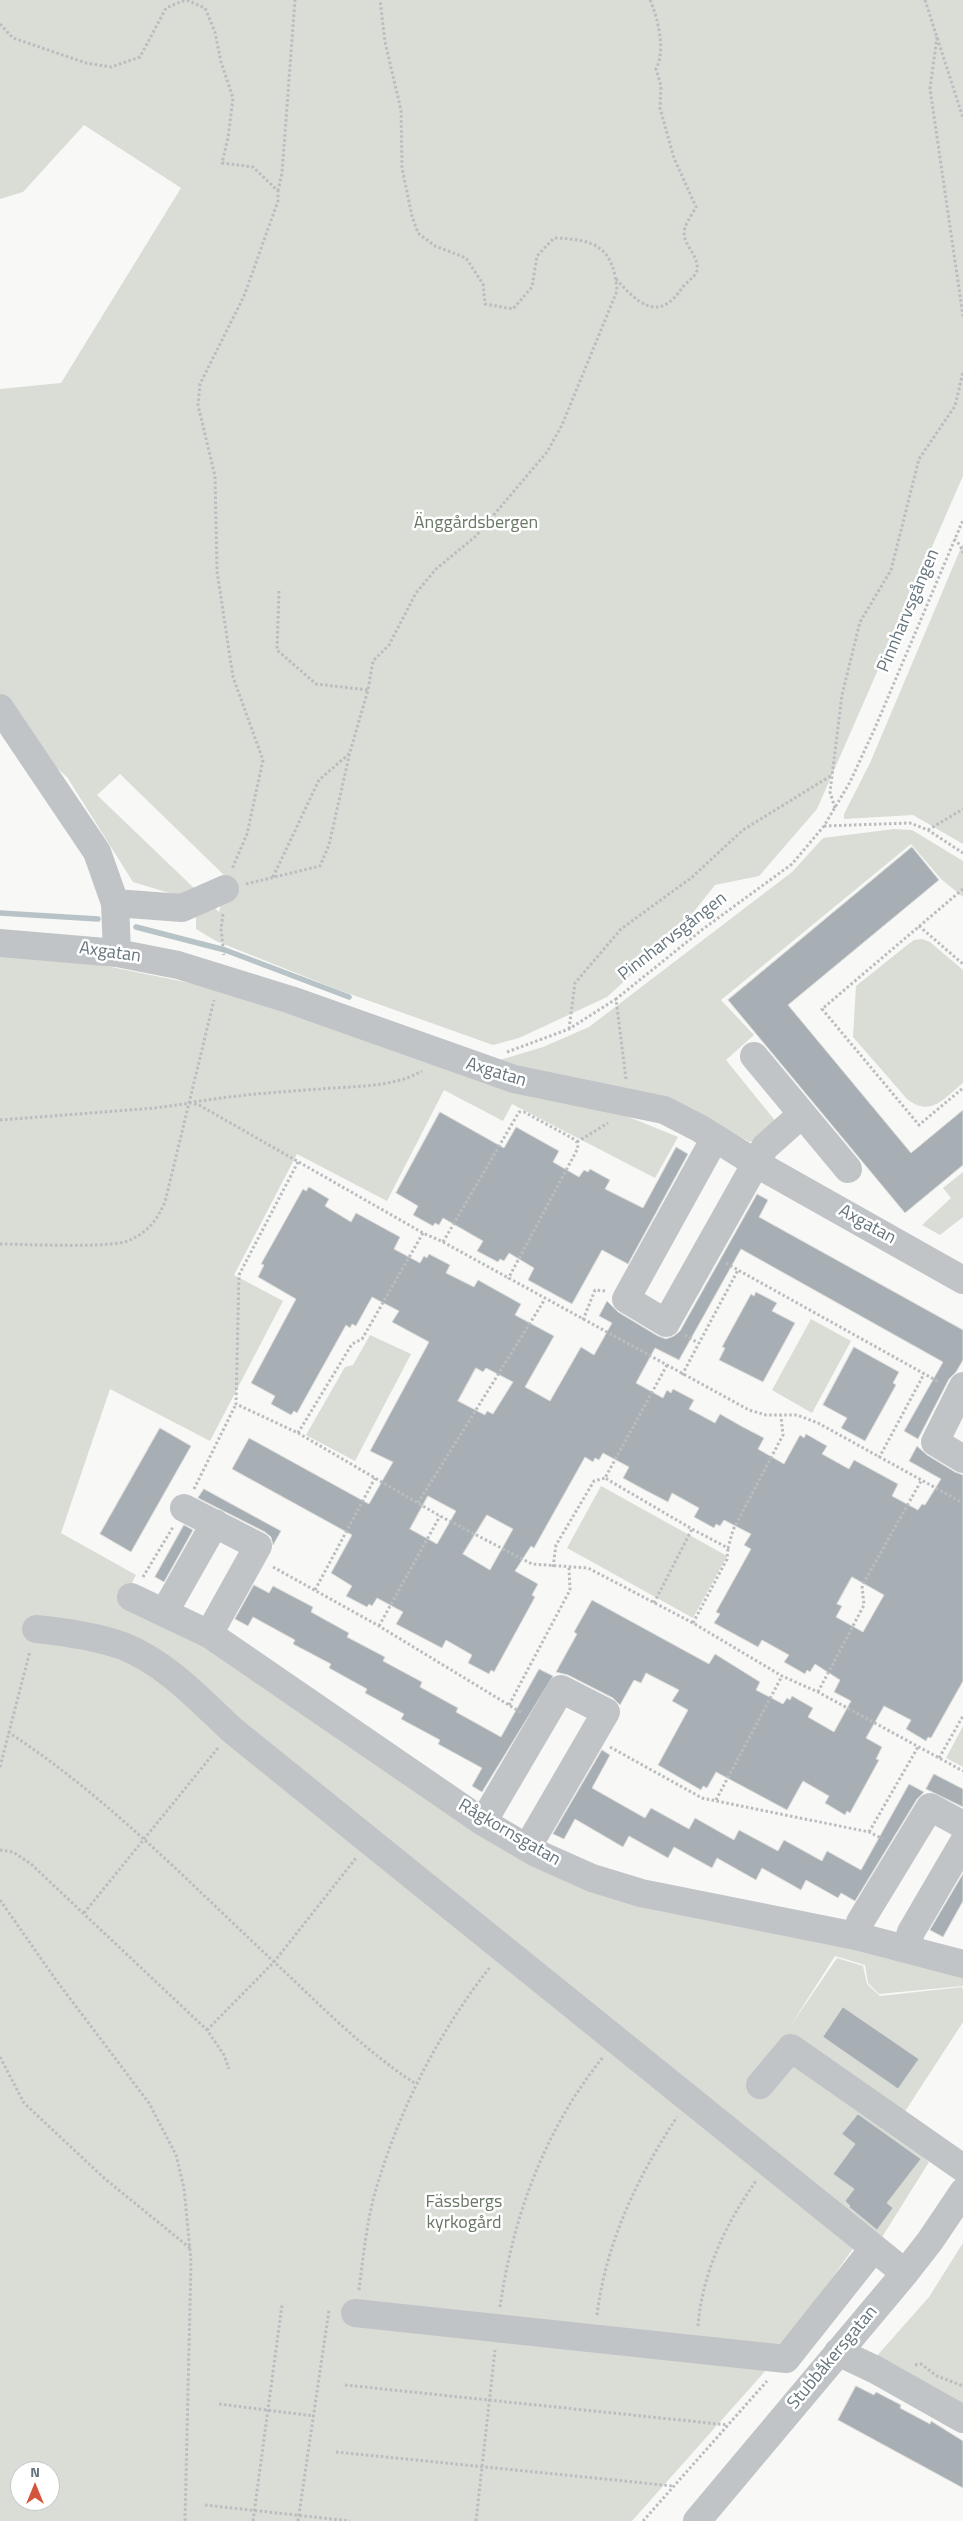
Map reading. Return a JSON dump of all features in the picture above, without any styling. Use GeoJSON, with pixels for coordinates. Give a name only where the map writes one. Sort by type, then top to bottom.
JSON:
{"type":"FeatureCollection","features":[{"type":"Feature","properties":{"kind":"street"},"geometry":{"type":"LineString","coordinates":[[0,708],[98,852],[115,903],[117,953]]}},
{"type":"Feature","properties":{"kind":"street"},"geometry":{"type":"LineString","coordinates":[[115,903],[182,908],[225,889]]}},
{"type":"Feature","properties":{"kind":"street","name":"Axgatan"},"geometry":{"type":"LineString","coordinates":[[0,943],[117,953],[178,965],[222,965],[291,1000],[446,1057],[514,1079],[626,1094],[664,1110],[715,1138],[757,1164],[963,1280]]}},
{"type":"Feature","properties":{"kind":"street"},"geometry":{"type":"LineString","coordinates":[[754,1056],[848,1169]]}},
{"type":"Feature","properties":{"kind":"street"},"geometry":{"type":"LineString","coordinates":[[715,1138],[626,1299],[666,1323],[765,1147],[802,1114]]}},
{"type":"Feature","properties":{"kind":"street"},"geometry":{"type":"LineString","coordinates":[[961,1389],[935,1442],[963,1459]]}},
{"type":"Feature","properties":{"kind":"street"},"geometry":{"type":"LineString","coordinates":[[184,1508],[258,1546],[209,1634]]}},
{"type":"Feature","properties":{"kind":"street"},"geometry":{"type":"LineString","coordinates":[[164,1613],[215,1523]]}},
{"type":"Feature","properties":{"kind":"street","name":"Rågkornsgatan"},"geometry":{"type":"LineString","coordinates":[[131,1597],[209,1634],[484,1822],[527,1848],[592,1878],[641,1893],[856,1936],[963,1964]]}},
{"type":"Feature","properties":{"kind":"street"},"geometry":{"type":"LineString","coordinates":[[36,1629],[103,1640],[139,1654],[177,1679],[232,1730],[505,1948],[615,2040],[905,2273]]}},
{"type":"Feature","properties":{"kind":"street"},"geometry":{"type":"LineString","coordinates":[[484,1822],[560,1689],[606,1712],[527,1848]]}},
{"type":"Feature","properties":{"kind":"street"},"geometry":{"type":"LineString","coordinates":[[856,1936],[860,1922],[930,1807],[963,1824]]}},
{"type":"Feature","properties":{"kind":"street"},"geometry":{"type":"LineString","coordinates":[[906,1949],[912,1932],[963,1843]]}},
{"type":"Feature","properties":{"kind":"street"},"geometry":{"type":"LineString","coordinates":[[760,2085],[790,2048],[963,2168]]}},
{"type":"Feature","properties":{"kind":"street","name":"Stubbåkersgatan"},"geometry":{"type":"LineString","coordinates":[[698,2521],[905,2273],[930,2241],[963,2192]]}},
{"type":"Feature","properties":{"kind":"street"},"geometry":{"type":"LineString","coordinates":[[342,2311],[786,2359],[873,2249]]}},
{"type":"Feature","properties":{"kind":"street"},"geometry":{"type":"LineString","coordinates":[[838,2352],[876,2370],[963,2419]]}},
{"type":"Feature","properties":{"kind":"path"},"geometry":{"type":"LineString","coordinates":[[0,24],[13,38],[86,63],[111,67],[140,58],[166,8],[186,0],[205,8],[215,32],[221,62],[233,98],[228,138],[222,163],[253,167],[278,191]]}},
{"type":"Feature","properties":{"kind":"path"},"geometry":{"type":"LineString","coordinates":[[225,889],[247,834],[263,760],[234,677],[217,571],[214,476],[198,405],[200,384],[244,296],[278,201],[282,173],[295,0]]}},
{"type":"Feature","properties":{"kind":"path"},"geometry":{"type":"LineString","coordinates":[[350,752],[319,780],[273,878],[320,866],[329,845],[350,752],[368,690],[373,661],[389,645],[416,593],[436,569],[476,536],[546,452],[562,425],[617,291],[615,270],[603,250],[576,238],[554,238],[537,256],[532,287],[513,309],[485,304],[483,284],[466,258],[435,246],[418,233],[412,216],[402,168],[401,110],[385,42],[380,0]]}},
{"type":"Feature","properties":{"kind":"path"},"geometry":{"type":"LineString","coordinates":[[616,279],[637,302],[652,307],[669,303],[696,274],[698,260],[685,238],[685,228],[696,207],[674,158],[660,108],[661,86],[656,69],[659,63],[660,38],[657,28],[658,18],[650,0]]}},
{"type":"Feature","properties":{"kind":"path"},"geometry":{"type":"LineString","coordinates":[[925,0],[963,118]]}},
{"type":"Feature","properties":{"kind":"path"},"geometry":{"type":"LineString","coordinates":[[937,37],[930,89],[963,316]]}},
{"type":"Feature","properties":{"kind":"path"},"geometry":{"type":"LineString","coordinates":[[835,808],[830,792],[842,695],[860,622],[891,570],[919,459],[955,406],[963,372]]}},
{"type":"Feature","properties":{"kind":"path","name":"Pinnharvsgången"},"geometry":{"type":"LineString","coordinates":[[626,1094],[616,999],[702,929],[792,864],[824,826],[875,728],[963,520]]}},
{"type":"Feature","properties":{"kind":"path"},"geometry":{"type":"LineString","coordinates":[[954,539],[960,545],[963,553]]}},
{"type":"Feature","properties":{"kind":"path"},"geometry":{"type":"LineString","coordinates":[[278,591],[277,650],[316,684],[368,690]]}},
{"type":"Feature","properties":{"kind":"path"},"geometry":{"type":"LineString","coordinates":[[569,1029],[575,983],[621,929],[691,878],[743,830],[832,775]]}},
{"type":"Feature","properties":{"kind":"path"},"geometry":{"type":"LineString","coordinates":[[928,830],[963,808]]}},
{"type":"Feature","properties":{"kind":"path"},"geometry":{"type":"LineString","coordinates":[[824,826],[899,821],[910,823],[928,830],[963,853]]}},
{"type":"Feature","properties":{"kind":"path"},"geometry":{"type":"LineString","coordinates":[[963,889],[822,1009],[919,1125],[963,1088]]}},
{"type":"Feature","properties":{"kind":"path"},"geometry":{"type":"LineString","coordinates":[[919,926],[963,964]]}},
{"type":"Feature","properties":{"kind":"path"},"geometry":{"type":"LineString","coordinates":[[0,1244],[97,1244],[128,1242],[146,1231],[156,1221],[165,1202],[191,1103],[222,965],[224,942]]}},
{"type":"Feature","properties":{"kind":"path"},"geometry":{"type":"LineString","coordinates":[[505,1052],[569,1029],[616,999]]}},
{"type":"Feature","properties":{"kind":"path"},"geometry":{"type":"LineString","coordinates":[[0,1120],[155,1108],[232,1095],[376,1084],[414,1076],[446,1057]]}},
{"type":"Feature","properties":{"kind":"path"},"geometry":{"type":"LineString","coordinates":[[577,1142],[625,1111],[626,1094]]}},
{"type":"Feature","properties":{"kind":"path"},"geometry":{"type":"LineString","coordinates":[[191,1103],[200,1104],[423,1233],[444,1242],[682,1375],[749,1410],[766,1415],[797,1414],[818,1423],[963,1503]]}},
{"type":"Feature","properties":{"kind":"path"},"geometry":{"type":"LineString","coordinates":[[444,1242],[519,1112],[524,1112],[577,1142]]}},
{"type":"Feature","properties":{"kind":"path"},"geometry":{"type":"LineString","coordinates":[[508,1278],[578,1148],[577,1142]]}},
{"type":"Feature","properties":{"kind":"path"},"geometry":{"type":"LineString","coordinates":[[298,1162],[240,1275],[236,1404],[298,1432],[440,1516],[532,1564],[588,1568],[693,1623],[782,1676],[818,1692],[963,1771]]}},
{"type":"Feature","properties":{"kind":"path"},"geometry":{"type":"LineString","coordinates":[[298,1432],[352,1344],[362,1339],[423,1233]]}},
{"type":"Feature","properties":{"kind":"path"},"geometry":{"type":"LineString","coordinates":[[682,1375],[738,1270],[924,1374],[961,1389]]}},
{"type":"Feature","properties":{"kind":"path"},"geometry":{"type":"LineString","coordinates":[[583,1320],[595,1290],[610,1291],[626,1299]]}},
{"type":"Feature","properties":{"kind":"path"},"geometry":{"type":"LineString","coordinates":[[418,1503],[546,1300]]}},
{"type":"Feature","properties":{"kind":"path"},"geometry":{"type":"LineString","coordinates":[[605,1478],[667,1365]]}},
{"type":"Feature","properties":{"kind":"path"},"geometry":{"type":"LineString","coordinates":[[879,1458],[924,1374]]}},
{"type":"Feature","properties":{"kind":"path"},"geometry":{"type":"LineString","coordinates":[[693,1623],[727,1559],[733,1530],[783,1435],[781,1416]]}},
{"type":"Feature","properties":{"kind":"path"},"geometry":{"type":"LineString","coordinates":[[315,1590],[375,1478]]}},
{"type":"Feature","properties":{"kind":"path"},"geometry":{"type":"LineString","coordinates":[[553,1567],[556,1545],[594,1481],[605,1478],[728,1548]]}},
{"type":"Feature","properties":{"kind":"path"},"geometry":{"type":"LineString","coordinates":[[818,1692],[864,1605],[862,1586],[922,1481]]}},
{"type":"Feature","properties":{"kind":"path"},"geometry":{"type":"LineString","coordinates":[[380,1626],[440,1516]]}},
{"type":"Feature","properties":{"kind":"path"},"geometry":{"type":"LineString","coordinates":[[654,1603],[692,1529]]}},
{"type":"Feature","properties":{"kind":"path"},"geometry":{"type":"LineString","coordinates":[[253,1556],[380,1626],[540,1724]]}},
{"type":"Feature","properties":{"kind":"path"},"geometry":{"type":"LineString","coordinates":[[509,1705],[570,1590],[569,1568]]}},
{"type":"Feature","properties":{"kind":"path"},"geometry":{"type":"LineString","coordinates":[[0,1767],[36,1629]]}},
{"type":"Feature","properties":{"kind":"path"},"geometry":{"type":"LineString","coordinates":[[716,1800],[782,1676]]}},
{"type":"Feature","properties":{"kind":"path"},"geometry":{"type":"LineString","coordinates":[[939,1758],[963,1716]]}},
{"type":"Feature","properties":{"kind":"path"},"geometry":{"type":"LineString","coordinates":[[84,1913],[145,1840],[232,1730]]}},
{"type":"Feature","properties":{"kind":"path"},"geometry":{"type":"LineString","coordinates":[[8,1732],[47,1757],[82,1785],[145,1840],[274,1962],[381,2059],[416,2084]]}},
{"type":"Feature","properties":{"kind":"path"},"geometry":{"type":"LineString","coordinates":[[592,1737],[702,1798],[716,1800],[727,1805],[869,1832],[904,1850]]}},
{"type":"Feature","properties":{"kind":"path"},"geometry":{"type":"LineString","coordinates":[[869,1832],[918,1747]]}},
{"type":"Feature","properties":{"kind":"path"},"geometry":{"type":"LineString","coordinates":[[207,2030],[274,1962],[370,1840]]}},
{"type":"Feature","properties":{"kind":"path"},"geometry":{"type":"LineString","coordinates":[[0,1850],[13,1852],[22,1857],[207,2030],[224,2054],[230,2069]]}},
{"type":"Feature","properties":{"kind":"path"},"geometry":{"type":"LineString","coordinates":[[0,1900],[56,1980],[126,2070],[158,2120],[176,2155],[184,2188],[190,2248],[185,2521]]}},
{"type":"Feature","properties":{"kind":"path"},"geometry":{"type":"LineString","coordinates":[[298,2521],[314,2416],[374,2196],[416,2084],[450,2022],[505,1948]]}},
{"type":"Feature","properties":{"kind":"path"},"geometry":{"type":"LineString","coordinates":[[476,2521],[506,2263],[522,2206],[568,2104],[615,2040]]}},
{"type":"Feature","properties":{"kind":"path"},"geometry":{"type":"LineString","coordinates":[[0,2057],[24,2103],[104,2178],[190,2248]]}},
{"type":"Feature","properties":{"kind":"path"},"geometry":{"type":"LineString","coordinates":[[595,2338],[600,2288],[612,2243],[640,2178],[657,2147],[689,2100]]}},
{"type":"Feature","properties":{"kind":"path"},"geometry":{"type":"LineString","coordinates":[[696,2349],[699,2316],[706,2281],[723,2236],[737,2208],[768,2164]]}},
{"type":"Feature","properties":{"kind":"path"},"geometry":{"type":"LineString","coordinates":[[253,2521],[282,2305]]}},
{"type":"Feature","properties":{"kind":"path"},"geometry":{"type":"LineString","coordinates":[[643,2521],[786,2359]]}},
{"type":"Feature","properties":{"kind":"path"},"geometry":{"type":"LineString","coordinates":[[346,2385],[728,2425]]}},
{"type":"Feature","properties":{"kind":"path"},"geometry":{"type":"LineString","coordinates":[[219,2404],[314,2416]]}},
{"type":"Feature","properties":{"kind":"path"},"geometry":{"type":"LineString","coordinates":[[336,2452],[674,2486]]}},
{"type":"Feature","properties":{"kind":"path"},"geometry":{"type":"LineString","coordinates":[[205,2506],[350,2521]]}},
{"type":"Feature","properties":{"kind":"green space","name":"Änggårdsbergen"},"geometry":{"type":"Polygon","coordinates":[[[0,0],[963,0],[963,476],[817,809],[759,876],[715,885],[677,933],[607,997],[519,1038],[493,1045],[336,989],[216,941],[196,929],[196,909],[189,899],[133,882],[67,777],[0,718],[0,389],[61,383],[181,188],[84,125],[23,192],[0,199],[0,0]],[[120,774],[97,795],[219,912],[228,879],[120,774]]]}},
{"type":"Feature","properties":{"kind":"green space"},"geometry":{"type":"Polygon","coordinates":[[[963,543],[963,844],[913,815],[844,819],[844,814],[870,763],[963,543]]]}},
{"type":"Feature","properties":{"kind":"green space"},"geometry":{"type":"Polygon","coordinates":[[[894,829],[912,830],[963,861],[963,897],[941,879],[911,844],[721,1000],[754,1035],[726,1060],[777,1123],[760,1138],[750,1142],[686,1109],[490,1063],[543,1047],[589,1027],[792,872],[823,838],[894,829]]]}},
{"type":"Feature","properties":{"kind":"green space"},"geometry":{"type":"Polygon","coordinates":[[[922,939],[930,942],[963,970],[963,1083],[937,1104],[923,1107],[907,1099],[853,1037],[856,986],[914,940],[922,939]]]}},
{"type":"Feature","properties":{"kind":"green space","name":"Fässbergs kyrkogård"},"geometry":{"type":"Polygon","coordinates":[[[0,957],[67,958],[200,985],[253,1001],[509,1091],[614,1111],[678,1137],[655,1178],[512,1104],[503,1121],[444,1090],[387,1201],[297,1154],[234,1275],[283,1301],[210,1441],[110,1389],[61,1533],[136,1575],[122,1602],[222,1656],[498,1846],[963,1975],[963,1986],[879,1994],[868,1983],[865,1965],[835,1956],[789,2028],[837,1958],[863,1966],[867,1984],[880,1996],[962,1987],[963,1990],[963,2022],[893,2130],[929,2162],[879,2242],[857,2243],[767,2369],[632,2521],[0,2521],[0,957]]]}},
{"type":"Feature","properties":{"kind":"green space"},"geometry":{"type":"Polygon","coordinates":[[[963,1172],[963,1217],[940,1235],[922,1225],[951,1198],[943,1188],[963,1172]]]}},
{"type":"Feature","properties":{"kind":"green space"},"geometry":{"type":"Polygon","coordinates":[[[811,1319],[851,1341],[812,1413],[772,1390],[811,1319]]]}},
{"type":"Feature","properties":{"kind":"green space"},"geometry":{"type":"Polygon","coordinates":[[[370,1335],[411,1354],[355,1461],[306,1435],[345,1367],[353,1365],[370,1335]]]}},
{"type":"Feature","properties":{"kind":"green space"},"geometry":{"type":"Polygon","coordinates":[[[601,1486],[727,1556],[693,1618],[567,1548],[601,1486]]]}},
{"type":"Feature","properties":{"kind":"green space"},"geometry":{"type":"Polygon","coordinates":[[[963,1726],[963,1767],[946,1758],[963,1726]]]}},
{"type":"Feature","properties":{"kind":"green space"},"geometry":{"type":"Polygon","coordinates":[[[963,2243],[963,2407],[875,2358],[929,2297],[963,2243]]]}},
{"type":"Feature","properties":{"kind":"building"},"geometry":{"type":"Polygon","coordinates":[[[912,847],[939,880],[788,1005],[911,1153],[963,1110],[963,1165],[905,1213],[728,1000],[912,847]]]}},
{"type":"Feature","properties":{"kind":"building"},"geometry":{"type":"Polygon","coordinates":[[[440,1112],[504,1148],[516,1127],[559,1151],[553,1162],[579,1177],[584,1170],[588,1172],[590,1169],[610,1180],[605,1189],[643,1208],[676,1147],[688,1154],[628,1264],[602,1250],[572,1304],[528,1280],[534,1268],[509,1253],[504,1261],[500,1259],[498,1262],[477,1251],[483,1241],[443,1218],[439,1225],[435,1223],[433,1226],[413,1215],[418,1206],[396,1193],[440,1112]]]}},
{"type":"Feature","properties":{"kind":"building"},"geometry":{"type":"Polygon","coordinates":[[[309,1187],[329,1199],[325,1206],[351,1222],[356,1213],[400,1237],[394,1249],[420,1263],[424,1256],[427,1258],[429,1254],[450,1265],[446,1273],[474,1287],[478,1280],[521,1304],[515,1315],[554,1336],[525,1387],[550,1401],[581,1347],[594,1355],[612,1323],[599,1316],[607,1301],[618,1312],[658,1336],[666,1339],[680,1331],[757,1194],[768,1200],[759,1217],[963,1330],[963,1360],[949,1379],[918,1439],[904,1431],[943,1362],[741,1249],[679,1360],[655,1348],[636,1383],[663,1398],[667,1390],[671,1393],[673,1389],[694,1400],[689,1409],[715,1423],[720,1414],[764,1438],[758,1449],[784,1464],[800,1435],[804,1438],[806,1434],[827,1446],[822,1454],[849,1469],[854,1460],[898,1484],[892,1496],[918,1510],[922,1504],[925,1505],[941,1479],[909,1461],[917,1446],[927,1455],[963,1475],[963,1681],[931,1738],[928,1737],[926,1741],[906,1729],[911,1720],[884,1706],[866,1738],[882,1747],[876,1759],[879,1760],[850,1813],[847,1811],[845,1815],[825,1803],[829,1796],[803,1781],[787,1810],[716,1772],[707,1788],[703,1786],[701,1790],[658,1765],[688,1710],[672,1701],[679,1690],[646,1673],[641,1683],[634,1680],[620,1705],[613,1698],[568,1675],[556,1672],[577,1634],[574,1632],[592,1600],[709,1664],[715,1654],[760,1682],[756,1690],[783,1704],[787,1698],[790,1700],[792,1696],[813,1708],[808,1717],[834,1732],[851,1701],[834,1692],[840,1680],[815,1664],[810,1672],[807,1670],[805,1674],[784,1662],[789,1655],[762,1640],[758,1647],[714,1623],[720,1614],[716,1612],[751,1549],[744,1545],[751,1534],[724,1520],[720,1526],[716,1524],[714,1528],[694,1517],[699,1508],[672,1493],[668,1502],[623,1478],[629,1467],[603,1453],[599,1460],[595,1458],[593,1462],[585,1457],[534,1548],[531,1546],[515,1571],[538,1584],[532,1595],[535,1597],[494,1672],[491,1670],[489,1674],[468,1663],[472,1655],[446,1640],[442,1648],[396,1624],[403,1612],[377,1598],[372,1606],[369,1604],[367,1607],[346,1596],[352,1586],[331,1573],[352,1535],[232,1469],[249,1438],[369,1504],[393,1462],[370,1451],[429,1342],[392,1322],[399,1311],[372,1297],[356,1326],[352,1324],[350,1328],[346,1325],[297,1413],[294,1411],[291,1415],[271,1404],[275,1396],[251,1383],[296,1299],[258,1277],[264,1265],[261,1264],[303,1189],[306,1191],[309,1187]],[[476,1368],[458,1401],[485,1415],[487,1411],[493,1414],[513,1382],[486,1368],[483,1372],[476,1368]],[[428,1496],[410,1529],[437,1544],[456,1511],[428,1496]],[[487,1515],[463,1554],[490,1570],[513,1529],[487,1515]],[[852,1577],[837,1604],[842,1606],[836,1617],[863,1632],[884,1595],[852,1577]]]}},
{"type":"Feature","properties":{"kind":"building"},"geometry":{"type":"Polygon","coordinates":[[[756,1292],[777,1303],[772,1311],[795,1323],[763,1382],[719,1360],[725,1348],[722,1347],[751,1294],[754,1296],[756,1292]]]}},
{"type":"Feature","properties":{"kind":"building"},"geometry":{"type":"Polygon","coordinates":[[[854,1347],[899,1372],[893,1383],[896,1385],[865,1441],[841,1428],[847,1418],[823,1405],[854,1347]]]}},
{"type":"Feature","properties":{"kind":"building"},"geometry":{"type":"Polygon","coordinates":[[[160,1428],[191,1446],[131,1552],[100,1534],[160,1428]]]}},
{"type":"Feature","properties":{"kind":"building"},"geometry":{"type":"Polygon","coordinates":[[[204,1489],[281,1531],[273,1545],[271,1537],[265,1532],[198,1498],[204,1489]]]}},
{"type":"Feature","properties":{"kind":"building"},"geometry":{"type":"Polygon","coordinates":[[[184,1525],[193,1530],[164,1582],[155,1577],[184,1525]]]}},
{"type":"Feature","properties":{"kind":"building"},"geometry":{"type":"Polygon","coordinates":[[[254,1585],[269,1593],[273,1586],[313,1607],[311,1612],[349,1633],[347,1637],[385,1657],[383,1661],[422,1682],[420,1687],[458,1708],[456,1712],[501,1737],[539,1669],[553,1676],[482,1792],[472,1786],[482,1768],[438,1744],[440,1740],[401,1719],[404,1714],[365,1693],[367,1689],[329,1668],[331,1664],[293,1644],[295,1640],[253,1617],[248,1626],[235,1619],[254,1585]]]}},
{"type":"Feature","properties":{"kind":"building"},"geometry":{"type":"Polygon","coordinates":[[[602,1750],[610,1755],[592,1788],[645,1818],[651,1808],[689,1829],[695,1818],[734,1840],[739,1830],[778,1851],[784,1840],[822,1861],[827,1851],[861,1870],[909,1784],[924,1792],[917,1799],[855,1901],[841,1893],[838,1898],[806,1880],[801,1890],[762,1868],[756,1880],[717,1858],[712,1868],[674,1847],[668,1858],[629,1836],[623,1847],[575,1819],[564,1839],[553,1834],[602,1750]]]}},
{"type":"Feature","properties":{"kind":"building"},"geometry":{"type":"Polygon","coordinates":[[[934,1774],[963,1789],[963,1807],[926,1789],[934,1774]]]}},
{"type":"Feature","properties":{"kind":"building"},"geometry":{"type":"Polygon","coordinates":[[[963,1874],[963,1901],[943,1937],[930,1930],[963,1874]]]}},
{"type":"Feature","properties":{"kind":"building"},"geometry":{"type":"Polygon","coordinates":[[[843,2007],[919,2059],[898,2089],[823,2037],[843,2007]]]}},
{"type":"Feature","properties":{"kind":"building"},"geometry":{"type":"Polygon","coordinates":[[[858,2114],[921,2159],[887,2203],[893,2208],[877,2230],[849,2207],[845,2201],[854,2189],[833,2174],[855,2144],[842,2134],[858,2114]]]}},
{"type":"Feature","properties":{"kind":"building"},"geometry":{"type":"Polygon","coordinates":[[[856,2386],[874,2395],[876,2392],[901,2405],[900,2408],[930,2424],[931,2421],[963,2441],[963,2488],[838,2420],[856,2386]]]}},
{"type":"Feature","properties":{"kind":"waterway"},"geometry":{"type":"LineString","coordinates":[[0,913],[98,919]]}},
{"type":"Feature","properties":{"kind":"waterway"},"geometry":{"type":"LineString","coordinates":[[136,927],[225,950]]}},
{"type":"Feature","properties":{"kind":"waterway"},"geometry":{"type":"LineString","coordinates":[[225,950],[349,997]]}}]}
